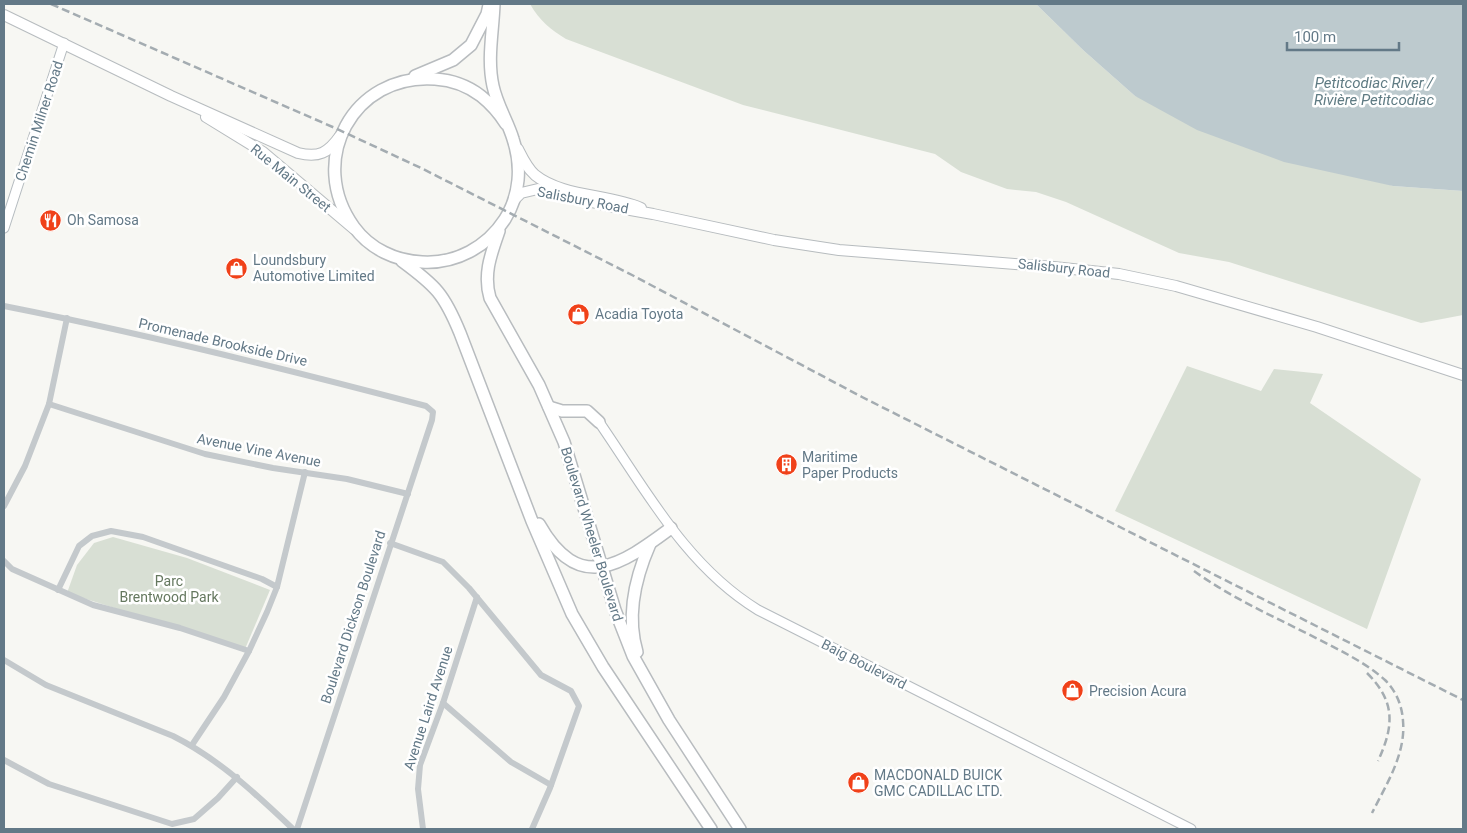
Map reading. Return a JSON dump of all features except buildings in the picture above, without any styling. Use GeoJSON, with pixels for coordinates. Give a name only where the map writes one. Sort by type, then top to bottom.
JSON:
{"type":"FeatureCollection","features":[{"type":"Feature","properties":{"kind":"highway"},"geometry":{"type":"LineString","coordinates":[[490,4],[472,45],[453,60],[387,87],[363,103],[343,131],[337,148],[334,166],[335,183],[343,209],[358,232],[376,248],[399,258],[431,263],[447,261],[462,256],[489,239],[500,227],[515,199],[519,178],[518,158],[513,138],[493,87],[491,69],[490,47],[494,4]]}},
{"type":"Feature","properties":{"kind":"highway"},"geometry":{"type":"LineString","coordinates":[[404,81],[424,78],[462,85],[480,95],[494,108],[506,124]]}},
{"type":"Feature","properties":{"kind":"highway","name":"Boulevard Wheeler Boulevard"},"geometry":{"type":"LineString","coordinates":[[500,227],[487,270],[488,291],[493,305],[549,406],[575,473],[614,610],[627,644],[681,740],[740,829]]}},
{"type":"Feature","properties":{"kind":"highway"},"geometry":{"type":"LineString","coordinates":[[399,258],[433,284],[447,303],[550,564],[586,639],[631,711],[711,829]]}},
{"type":"Feature","properties":{"kind":"highway"},"geometry":{"type":"LineString","coordinates":[[549,406],[562,411],[587,412],[599,422]]}},
{"type":"Feature","properties":{"kind":"highway"},"geometry":{"type":"LineString","coordinates":[[520,490],[544,532],[559,552],[580,564],[591,567],[602,568],[618,562],[671,528]]}},
{"type":"Feature","properties":{"kind":"highway"},"geometry":{"type":"LineString","coordinates":[[649,686],[634,640],[631,621],[638,577],[650,543]]}},
{"type":"Feature","properties":{"kind":"main road","name":"Rue Main Street"},"geometry":{"type":"LineString","coordinates":[[4,15],[171,96],[298,153],[309,156],[326,151],[333,146],[343,131]]}},
{"type":"Feature","properties":{"kind":"main road","name":"Rue Main Street"},"geometry":{"type":"LineString","coordinates":[[171,96],[263,152],[358,232]]}},
{"type":"Feature","properties":{"kind":"main road","name":"Salisbury Road"},"geometry":{"type":"LineString","coordinates":[[513,138],[524,161],[534,174],[545,182],[557,187],[629,203],[653,214]]}},
{"type":"Feature","properties":{"kind":"main road","name":"Salisbury Road"},"geometry":{"type":"LineString","coordinates":[[515,199],[521,193],[538,189],[608,206],[774,240],[839,250],[1119,274],[1176,286],[1316,327],[1463,375]]}},
{"type":"Feature","properties":{"kind":"street","name":"Chemin Milner Road"},"geometry":{"type":"LineString","coordinates":[[4,228],[64,43]]}},
{"type":"Feature","properties":{"kind":"street","name":"Promenade Brookside Drive"},"geometry":{"type":"LineString","coordinates":[[4,306],[67,318],[269,365],[426,406],[433,412]]}},
{"type":"Feature","properties":{"kind":"street"},"geometry":{"type":"LineString","coordinates":[[4,506],[25,466],[49,404],[67,318]]}},
{"type":"Feature","properties":{"kind":"street","name":"Avenue Vine Avenue"},"geometry":{"type":"LineString","coordinates":[[49,404],[205,454],[347,479],[408,494]]}},
{"type":"Feature","properties":{"kind":"street","name":"Boulevard Dickson Boulevard"},"geometry":{"type":"LineString","coordinates":[[295,829],[408,494],[433,412]]}},
{"type":"Feature","properties":{"kind":"street","name":"Baig Boulevard"},"geometry":{"type":"LineString","coordinates":[[599,422],[671,528],[708,572],[736,596],[758,610],[1191,829]]}},
{"type":"Feature","properties":{"kind":"street"},"geometry":{"type":"LineString","coordinates":[[192,745],[224,697],[249,652],[278,587],[304,472]]}},
{"type":"Feature","properties":{"kind":"street"},"geometry":{"type":"LineString","coordinates":[[58,590],[80,546],[92,536],[111,532],[143,537],[262,579],[278,587]]}},
{"type":"Feature","properties":{"kind":"street"},"geometry":{"type":"LineString","coordinates":[[390,543],[443,562],[477,597],[541,675],[571,691],[579,706],[551,785],[532,829]]}},
{"type":"Feature","properties":{"kind":"street"},"geometry":{"type":"LineString","coordinates":[[4,560],[12,569],[93,605],[180,628],[249,652]]}},
{"type":"Feature","properties":{"kind":"street","name":"Avenue Laird Avenue"},"geometry":{"type":"LineString","coordinates":[[423,829],[418,789],[420,765],[443,703],[477,597]]}},
{"type":"Feature","properties":{"kind":"street"},"geometry":{"type":"LineString","coordinates":[[4,660],[46,685],[192,745],[237,778],[295,829]]}},
{"type":"Feature","properties":{"kind":"street"},"geometry":{"type":"LineString","coordinates":[[443,703],[511,762],[551,785]]}},
{"type":"Feature","properties":{"kind":"street"},"geometry":{"type":"LineString","coordinates":[[4,760],[49,784],[172,824],[194,819],[237,778]]}},
{"type":"Feature","properties":{"kind":"green space"},"geometry":{"type":"Polygon","coordinates":[[[530,4],[1036,4],[1083,50],[1135,96],[1393,186],[1463,191],[1463,315],[1421,323],[1229,262],[1179,253],[1066,202],[1036,192],[1007,189],[961,172],[935,154],[743,105],[566,39],[546,24],[530,4]]]}},
{"type":"Feature","properties":{"kind":"green space"},"geometry":{"type":"Polygon","coordinates":[[[1187,366],[1261,391],[1274,369],[1323,374],[1310,403],[1421,479],[1367,629],[1115,511],[1187,366]]]}},
{"type":"Feature","properties":{"kind":"green space","name":"Parc Brentwood Park"},"geometry":{"type":"Polygon","coordinates":[[[113,537],[187,558],[270,590],[245,649],[67,593],[77,565],[94,543],[113,537]]]}},
{"type":"Feature","properties":{"kind":"water","name":"Petitcodiac River / Rivière Petitcodiac"},"geometry":{"type":"Polygon","coordinates":[[[1036,4],[1463,4],[1463,191],[1393,186],[1284,162],[1197,130],[1135,96],[1083,50],[1036,4]]]}},
{"type":"Feature","properties":{"kind":"railway"},"geometry":{"type":"LineString","coordinates":[[51,4],[335,128],[421,168],[632,275],[862,397],[1463,700]]}},
{"type":"Feature","properties":{"kind":"railway"},"geometry":{"type":"LineString","coordinates":[[1194,571],[1240,599],[1354,658],[1378,674],[1392,689],[1400,704],[1403,733],[1394,769],[1372,813]]}},
{"type":"Feature","properties":{"kind":"railway"},"geometry":{"type":"LineString","coordinates":[[1367,673],[1383,694],[1389,715],[1387,737],[1378,761]]}},
{"type":"Feature","properties":{"kind":"place","name":"Oh Samosa"},"geometry":{"type":"Point","coordinates":[51,220]}},
{"type":"Feature","properties":{"kind":"place","name":"Loundsbury Automotive Limited"},"geometry":{"type":"Point","coordinates":[237,268]}},
{"type":"Feature","properties":{"kind":"place","name":"Acadia Toyota"},"geometry":{"type":"Point","coordinates":[579,314]}},
{"type":"Feature","properties":{"kind":"place","name":"Maritime Paper Products"},"geometry":{"type":"Point","coordinates":[786,465]}},
{"type":"Feature","properties":{"kind":"place","name":"Precision Acura"},"geometry":{"type":"Point","coordinates":[1073,691]}},
{"type":"Feature","properties":{"kind":"place","name":"MACDONALD BUICK GMC CADILLAC LTD."},"geometry":{"type":"Point","coordinates":[858,783]}}]}
